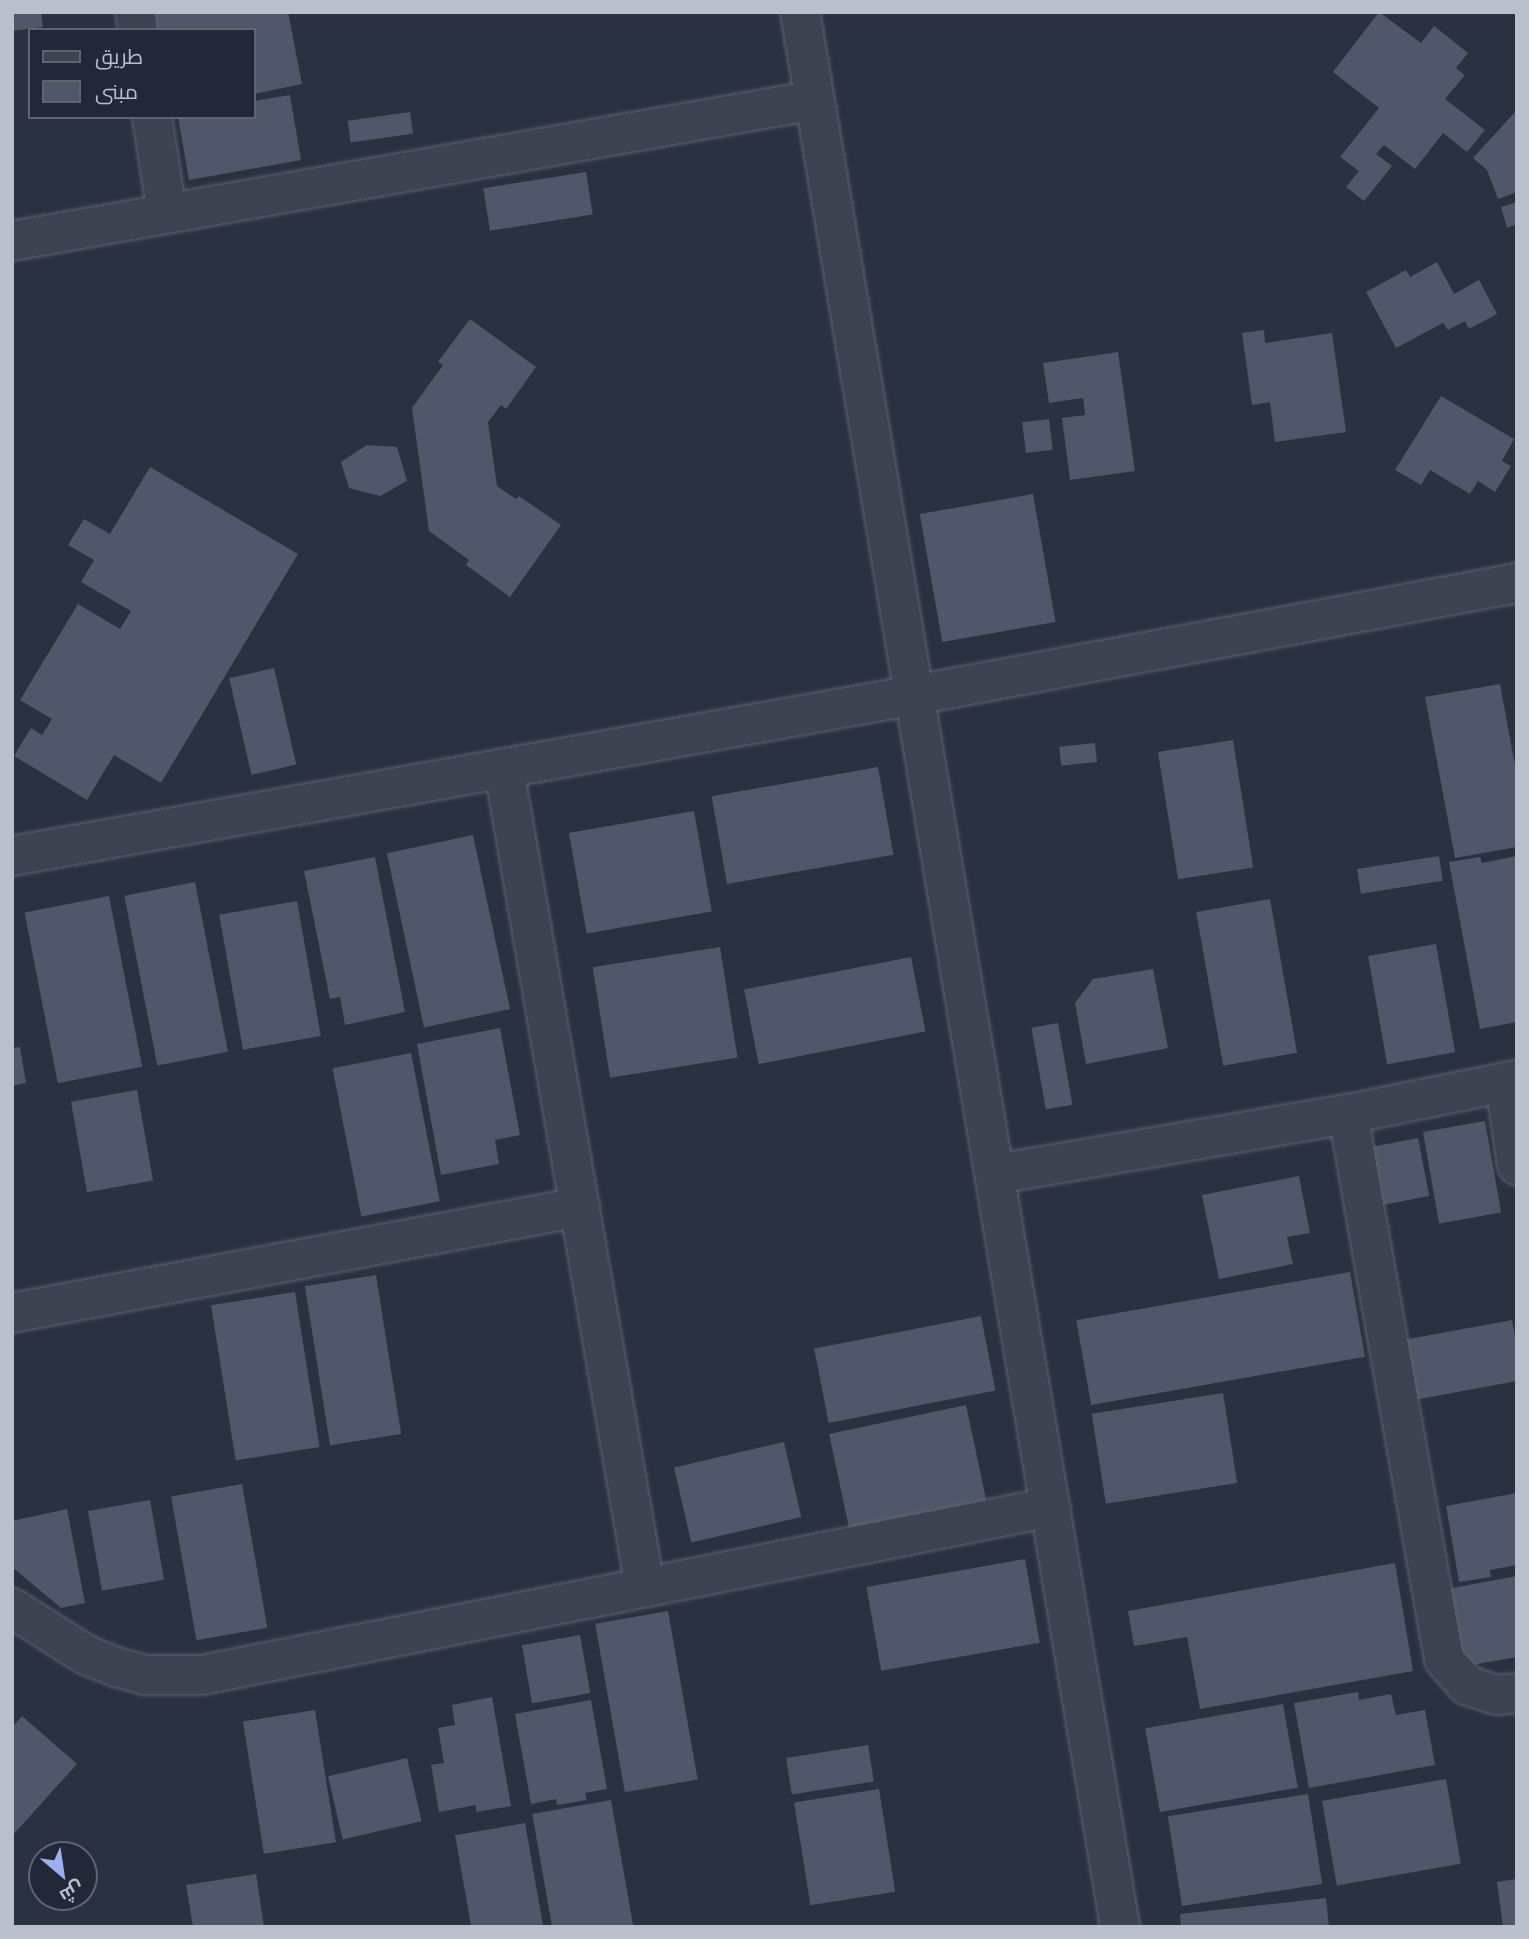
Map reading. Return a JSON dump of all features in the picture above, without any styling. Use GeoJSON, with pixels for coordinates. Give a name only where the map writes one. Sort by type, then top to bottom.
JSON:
{"type":"FeatureCollection","features":[{"type":"Feature","properties":{"kind":"street"},"geometry":{"type":"LineString","coordinates":[[800,12],[1120,1927]]}},
{"type":"Feature","properties":{"kind":"street"},"geometry":{"type":"LineString","coordinates":[[12,241],[815,100]]}},
{"type":"Feature","properties":{"kind":"street"},"geometry":{"type":"LineString","coordinates":[[152,119],[167,213]]}},
{"type":"Feature","properties":{"kind":"street"},"geometry":{"type":"LineString","coordinates":[[12,856],[915,695],[1517,583]]}},
{"type":"Feature","properties":{"kind":"street"},"geometry":{"type":"LineString","coordinates":[[504,769],[645,1587]]}},
{"type":"Feature","properties":{"kind":"street"},"geometry":{"type":"LineString","coordinates":[[996,1174],[1348,1114],[1511,1081],[1517,1166]]}},
{"type":"Feature","properties":{"kind":"street"},"geometry":{"type":"LineString","coordinates":[[1348,1114],[1444,1658],[1453,1673],[1474,1688],[1496,1695],[1517,1693]]}},
{"type":"Feature","properties":{"kind":"street"},"geometry":{"type":"LineString","coordinates":[[12,1313],[580,1207]]}},
{"type":"Feature","properties":{"kind":"street"},"geometry":{"type":"LineString","coordinates":[[12,1608],[86,1655],[116,1667],[174,1677],[202,1675],[1051,1507]]}},
{"type":"Feature","properties":{"kind":"building"},"geometry":{"type":"Polygon","coordinates":[[[12,12],[41,12],[43,27],[12,31],[12,12]]]}},
{"type":"Feature","properties":{"kind":"building"},"geometry":{"type":"Polygon","coordinates":[[[153,12],[288,12],[302,84],[256,94],[256,28],[157,28],[153,12]]]}},
{"type":"Feature","properties":{"kind":"building"},"geometry":{"type":"Polygon","coordinates":[[[1379,12],[1421,43],[1434,26],[1468,53],[1456,68],[1465,75],[1445,99],[1485,130],[1467,152],[1443,133],[1415,169],[1384,145],[1376,154],[1392,166],[1364,201],[1346,187],[1359,171],[1340,157],[1379,108],[1333,72],[1379,12]]]}},
{"type":"Feature","properties":{"kind":"building"},"geometry":{"type":"Polygon","coordinates":[[[290,95],[301,160],[189,180],[178,119],[256,119],[256,101],[290,95]]]}},
{"type":"Feature","properties":{"kind":"building"},"geometry":{"type":"Polygon","coordinates":[[[1517,110],[1517,192],[1498,199],[1487,170],[1473,158],[1517,110]]]}},
{"type":"Feature","properties":{"kind":"building"},"geometry":{"type":"Polygon","coordinates":[[[410,112],[413,134],[351,143],[348,121],[410,112]]]}},
{"type":"Feature","properties":{"kind":"building"},"geometry":{"type":"Polygon","coordinates":[[[586,172],[593,214],[490,231],[483,188],[586,172]]]}},
{"type":"Feature","properties":{"kind":"building"},"geometry":{"type":"Polygon","coordinates":[[[1517,202],[1517,224],[1507,228],[1501,207],[1517,202]]]}},
{"type":"Feature","properties":{"kind":"building"},"geometry":{"type":"Polygon","coordinates":[[[1437,262],[1454,294],[1479,280],[1497,314],[1469,329],[1465,321],[1448,330],[1443,323],[1396,348],[1366,292],[1406,270],[1410,277],[1437,262]]]}},
{"type":"Feature","properties":{"kind":"building"},"geometry":{"type":"Polygon","coordinates":[[[470,319],[536,367],[506,409],[501,405],[488,422],[497,486],[516,499],[519,496],[561,525],[510,597],[466,565],[469,560],[429,531],[412,408],[443,365],[438,362],[470,319]]]}},
{"type":"Feature","properties":{"kind":"building"},"geometry":{"type":"Polygon","coordinates":[[[1264,330],[1265,343],[1332,333],[1346,432],[1275,442],[1270,402],[1252,405],[1242,333],[1264,330]]]}},
{"type":"Feature","properties":{"kind":"building"},"geometry":{"type":"Polygon","coordinates":[[[1118,352],[1135,471],[1070,480],[1062,418],[1085,415],[1083,398],[1049,403],[1043,363],[1118,352]]]}},
{"type":"Feature","properties":{"kind":"building"},"geometry":{"type":"Polygon","coordinates":[[[1441,396],[1514,439],[1502,461],[1511,466],[1495,492],[1478,481],[1470,494],[1430,470],[1421,485],[1395,470],[1441,396]]]}},
{"type":"Feature","properties":{"kind":"building"},"geometry":{"type":"Polygon","coordinates":[[[1049,419],[1053,450],[1026,453],[1022,422],[1049,419]]]}},
{"type":"Feature","properties":{"kind":"building"},"geometry":{"type":"Polygon","coordinates":[[[367,445],[397,447],[407,481],[380,496],[349,488],[341,462],[367,445]]]}},
{"type":"Feature","properties":{"kind":"building"},"geometry":{"type":"Polygon","coordinates":[[[150,467],[298,554],[161,783],[114,755],[87,800],[14,756],[31,728],[42,735],[52,719],[20,700],[78,604],[120,629],[131,611],[81,582],[94,560],[68,545],[84,519],[110,534],[150,467]]]}},
{"type":"Feature","properties":{"kind":"building"},"geometry":{"type":"Polygon","coordinates":[[[1033,494],[1056,622],[942,642],[920,514],[1033,494]]]}},
{"type":"Feature","properties":{"kind":"building"},"geometry":{"type":"Polygon","coordinates":[[[274,668],[296,764],[251,775],[229,678],[274,668]]]}},
{"type":"Feature","properties":{"kind":"building"},"geometry":{"type":"Polygon","coordinates":[[[1500,684],[1517,776],[1517,847],[1455,858],[1425,697],[1500,684]]]}},
{"type":"Feature","properties":{"kind":"building"},"geometry":{"type":"Polygon","coordinates":[[[1233,740],[1253,867],[1178,879],[1158,752],[1233,740]]]}},
{"type":"Feature","properties":{"kind":"building"},"geometry":{"type":"Polygon","coordinates":[[[1095,743],[1097,762],[1061,766],[1059,747],[1095,743]]]}},
{"type":"Feature","properties":{"kind":"building"},"geometry":{"type":"Polygon","coordinates":[[[878,767],[893,855],[727,884],[712,796],[878,767]]]}},
{"type":"Feature","properties":{"kind":"building"},"geometry":{"type":"Polygon","coordinates":[[[694,811],[712,911],[587,934],[569,833],[694,811]]]}},
{"type":"Feature","properties":{"kind":"building"},"geometry":{"type":"Polygon","coordinates":[[[473,835],[510,1009],[424,1027],[387,853],[473,835]]]}},
{"type":"Feature","properties":{"kind":"building"},"geometry":{"type":"Polygon","coordinates":[[[1439,856],[1443,881],[1361,894],[1357,869],[1439,856]]]}},
{"type":"Feature","properties":{"kind":"building"},"geometry":{"type":"Polygon","coordinates":[[[1517,856],[1517,1022],[1480,1029],[1449,862],[1480,857],[1482,863],[1517,856]]]}},
{"type":"Feature","properties":{"kind":"building"},"geometry":{"type":"Polygon","coordinates":[[[375,857],[405,1012],[345,1025],[340,997],[330,999],[304,871],[375,857]]]}},
{"type":"Feature","properties":{"kind":"building"},"geometry":{"type":"Polygon","coordinates":[[[195,882],[228,1052],[157,1066],[124,896],[195,882]]]}},
{"type":"Feature","properties":{"kind":"building"},"geometry":{"type":"Polygon","coordinates":[[[109,896],[142,1067],[58,1083],[25,912],[109,896]]]}},
{"type":"Feature","properties":{"kind":"building"},"geometry":{"type":"Polygon","coordinates":[[[1270,899],[1297,1053],[1223,1066],[1196,912],[1270,899]]]}},
{"type":"Feature","properties":{"kind":"building"},"geometry":{"type":"Polygon","coordinates":[[[297,901],[321,1036],[243,1050],[219,915],[297,901]]]}},
{"type":"Feature","properties":{"kind":"building"},"geometry":{"type":"Polygon","coordinates":[[[1436,944],[1455,1052],[1387,1064],[1368,956],[1436,944]]]}},
{"type":"Feature","properties":{"kind":"building"},"geometry":{"type":"Polygon","coordinates":[[[720,947],[738,1058],[610,1078],[593,967],[720,947]]]}},
{"type":"Feature","properties":{"kind":"building"},"geometry":{"type":"Polygon","coordinates":[[[911,957],[926,1032],[759,1064],[744,989],[911,957]]]}},
{"type":"Feature","properties":{"kind":"building"},"geometry":{"type":"Polygon","coordinates":[[[1153,969],[1168,1048],[1086,1064],[1075,1003],[1093,979],[1153,969]]]}},
{"type":"Feature","properties":{"kind":"building"},"geometry":{"type":"Polygon","coordinates":[[[1058,1023],[1072,1105],[1046,1109],[1031,1028],[1058,1023]]]}},
{"type":"Feature","properties":{"kind":"building"},"geometry":{"type":"Polygon","coordinates":[[[500,1028],[520,1135],[495,1140],[499,1164],[441,1175],[417,1044],[500,1028]]]}},
{"type":"Feature","properties":{"kind":"building"},"geometry":{"type":"Polygon","coordinates":[[[20,1047],[26,1083],[12,1086],[12,1048],[20,1047]]]}},
{"type":"Feature","properties":{"kind":"building"},"geometry":{"type":"Polygon","coordinates":[[[411,1053],[440,1201],[361,1216],[332,1068],[411,1053]]]}},
{"type":"Feature","properties":{"kind":"building"},"geometry":{"type":"Polygon","coordinates":[[[137,1090],[153,1181],[87,1192],[71,1102],[137,1090]]]}},
{"type":"Feature","properties":{"kind":"building"},"geometry":{"type":"Polygon","coordinates":[[[1485,1121],[1501,1213],[1439,1224],[1423,1132],[1485,1121]]]}},
{"type":"Feature","properties":{"kind":"building"},"geometry":{"type":"Polygon","coordinates":[[[1418,1138],[1429,1196],[1381,1205],[1370,1147],[1418,1138]]]}},
{"type":"Feature","properties":{"kind":"building"},"geometry":{"type":"Polygon","coordinates":[[[1299,1176],[1310,1233],[1287,1237],[1293,1264],[1219,1279],[1202,1195],[1299,1176]]]}},
{"type":"Feature","properties":{"kind":"building"},"geometry":{"type":"Polygon","coordinates":[[[1350,1272],[1365,1357],[1091,1405],[1076,1320],[1350,1272]]]}},
{"type":"Feature","properties":{"kind":"building"},"geometry":{"type":"Polygon","coordinates":[[[376,1275],[401,1434],[330,1445],[305,1286],[376,1275]]]}},
{"type":"Feature","properties":{"kind":"building"},"geometry":{"type":"Polygon","coordinates":[[[295,1292],[320,1447],[236,1460],[211,1305],[295,1292]]]}},
{"type":"Feature","properties":{"kind":"building"},"geometry":{"type":"Polygon","coordinates":[[[981,1316],[996,1391],[829,1423],[814,1348],[981,1316]]]}},
{"type":"Feature","properties":{"kind":"building"},"geometry":{"type":"Polygon","coordinates":[[[1512,1320],[1517,1346],[1517,1381],[1414,1400],[1403,1340],[1512,1320]]]}},
{"type":"Feature","properties":{"kind":"building"},"geometry":{"type":"Polygon","coordinates":[[[1223,1393],[1237,1483],[1106,1504],[1092,1414],[1223,1393]]]}},
{"type":"Feature","properties":{"kind":"building"},"geometry":{"type":"Polygon","coordinates":[[[966,1405],[987,1502],[850,1531],[829,1434],[966,1405]]]}},
{"type":"Feature","properties":{"kind":"building"},"geometry":{"type":"Polygon","coordinates":[[[784,1442],[801,1517],[691,1542],[674,1467],[784,1442]]]}},
{"type":"Feature","properties":{"kind":"building"},"geometry":{"type":"Polygon","coordinates":[[[242,1484],[267,1628],[196,1640],[171,1497],[242,1484]]]}},
{"type":"Feature","properties":{"kind":"building"},"geometry":{"type":"Polygon","coordinates":[[[1517,1493],[1517,1565],[1490,1570],[1491,1577],[1459,1582],[1446,1506],[1517,1493]]]}},
{"type":"Feature","properties":{"kind":"building"},"geometry":{"type":"Polygon","coordinates":[[[150,1500],[164,1580],[102,1591],[88,1511],[150,1500]]]}},
{"type":"Feature","properties":{"kind":"building"},"geometry":{"type":"Polygon","coordinates":[[[67,1509],[85,1603],[61,1608],[12,1567],[12,1521],[67,1509]]]}},
{"type":"Feature","properties":{"kind":"building"},"geometry":{"type":"Polygon","coordinates":[[[1025,1559],[1040,1643],[881,1671],[866,1587],[1025,1559]]]}},
{"type":"Feature","properties":{"kind":"building"},"geometry":{"type":"Polygon","coordinates":[[[1395,1563],[1413,1671],[1200,1709],[1187,1637],[1134,1646],[1128,1611],[1395,1563]]]}},
{"type":"Feature","properties":{"kind":"building"},"geometry":{"type":"Polygon","coordinates":[[[1517,1576],[1517,1657],[1460,1667],[1447,1589],[1517,1576]]]}},
{"type":"Feature","properties":{"kind":"building"},"geometry":{"type":"Polygon","coordinates":[[[668,1611],[698,1779],[625,1792],[595,1624],[668,1611]]]}},
{"type":"Feature","properties":{"kind":"building"},"geometry":{"type":"Polygon","coordinates":[[[580,1635],[590,1693],[532,1703],[522,1645],[580,1635]]]}},
{"type":"Feature","properties":{"kind":"building"},"geometry":{"type":"Polygon","coordinates":[[[1358,1692],[1359,1700],[1391,1694],[1396,1715],[1425,1710],[1435,1765],[1309,1788],[1294,1703],[1358,1692]]]}},
{"type":"Feature","properties":{"kind":"building"},"geometry":{"type":"Polygon","coordinates":[[[492,1697],[511,1806],[476,1812],[476,1805],[439,1812],[431,1765],[444,1763],[438,1728],[455,1725],[452,1705],[492,1697]]]}},
{"type":"Feature","properties":{"kind":"building"},"geometry":{"type":"Polygon","coordinates":[[[591,1700],[607,1789],[585,1793],[587,1800],[557,1805],[556,1799],[531,1804],[515,1714],[591,1700]]]}},
{"type":"Feature","properties":{"kind":"building"},"geometry":{"type":"Polygon","coordinates":[[[1283,1704],[1298,1788],[1160,1812],[1145,1728],[1283,1704]]]}},
{"type":"Feature","properties":{"kind":"building"},"geometry":{"type":"Polygon","coordinates":[[[315,1710],[336,1842],[264,1854],[243,1721],[315,1710]]]}},
{"type":"Feature","properties":{"kind":"building"},"geometry":{"type":"Polygon","coordinates":[[[22,1716],[77,1764],[12,1836],[12,1727],[22,1716]]]}},
{"type":"Feature","properties":{"kind":"building"},"geometry":{"type":"Polygon","coordinates":[[[868,1745],[874,1782],[792,1795],[786,1758],[868,1745]]]}},
{"type":"Feature","properties":{"kind":"building"},"geometry":{"type":"Polygon","coordinates":[[[407,1758],[422,1821],[343,1840],[328,1776],[407,1758]]]}},
{"type":"Feature","properties":{"kind":"building"},"geometry":{"type":"Polygon","coordinates":[[[1446,1779],[1461,1864],[1337,1886],[1322,1801],[1446,1779]]]}},
{"type":"Feature","properties":{"kind":"building"},"geometry":{"type":"Polygon","coordinates":[[[879,1789],[895,1892],[810,1905],[794,1802],[879,1789]]]}},
{"type":"Feature","properties":{"kind":"building"},"geometry":{"type":"Polygon","coordinates":[[[1308,1794],[1322,1884],[1182,1906],[1168,1816],[1308,1794]]]}},
{"type":"Feature","properties":{"kind":"building"},"geometry":{"type":"Polygon","coordinates":[[[611,1800],[633,1927],[552,1927],[532,1814],[611,1800]]]}},
{"type":"Feature","properties":{"kind":"building"},"geometry":{"type":"Polygon","coordinates":[[[525,1823],[543,1927],[471,1927],[455,1835],[525,1823]]]}},
{"type":"Feature","properties":{"kind":"building"},"geometry":{"type":"Polygon","coordinates":[[[256,1874],[264,1927],[193,1927],[186,1885],[256,1874]]]}},
{"type":"Feature","properties":{"kind":"building"},"geometry":{"type":"Polygon","coordinates":[[[1517,1879],[1517,1927],[1503,1927],[1497,1882],[1517,1879]]]}},
{"type":"Feature","properties":{"kind":"building"},"geometry":{"type":"Polygon","coordinates":[[[1326,1898],[1329,1927],[1181,1927],[1180,1914],[1326,1898]]]}}]}
